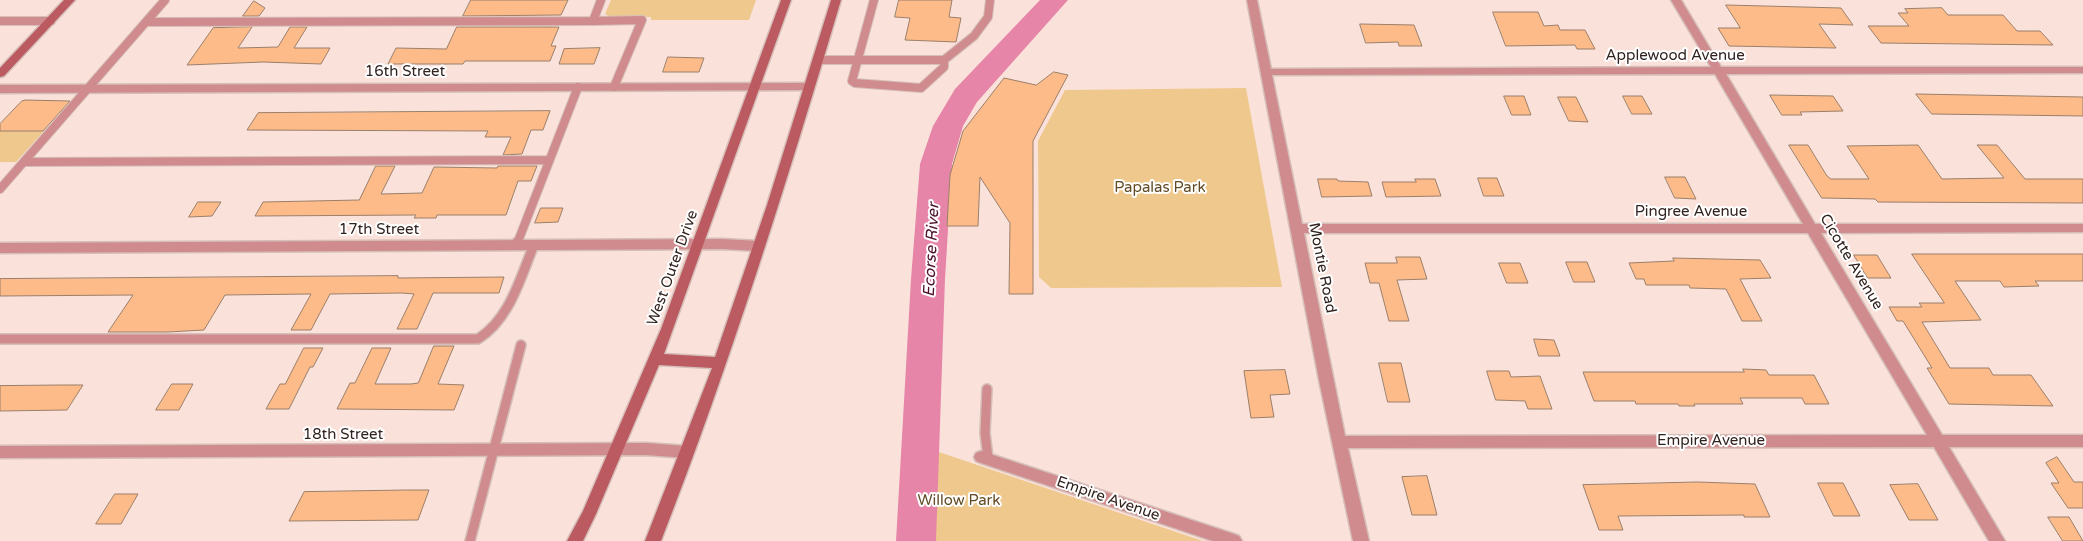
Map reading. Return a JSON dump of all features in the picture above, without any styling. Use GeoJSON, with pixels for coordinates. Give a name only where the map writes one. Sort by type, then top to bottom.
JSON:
{"type":"FeatureCollection","features":[{"type":"Feature","properties":{"kind":"main road"},"geometry":{"type":"LineString","coordinates":[[0,74],[70,0]]}},
{"type":"Feature","properties":{"kind":"main road","name":"West Outer Drive"},"geometry":{"type":"LineString","coordinates":[[576,541],[656,359],[699,245],[786,0]]}},
{"type":"Feature","properties":{"kind":"main road"},"geometry":{"type":"LineString","coordinates":[[653,541],[720,363],[759,246],[836,0]]}},
{"type":"Feature","properties":{"kind":"main road"},"geometry":{"type":"LineString","coordinates":[[656,359],[720,363]]}},
{"type":"Feature","properties":{"kind":"street","name":"Montie Road"},"geometry":{"type":"LineString","coordinates":[[1252,0],[1361,541]]}},
{"type":"Feature","properties":{"kind":"street","name":"Cicotte Avenue"},"geometry":{"type":"LineString","coordinates":[[1676,0],[1997,541]]}},
{"type":"Feature","properties":{"kind":"street","name":"Applewood Avenue"},"geometry":{"type":"LineString","coordinates":[[1267,72],[2083,70]]}},
{"type":"Feature","properties":{"kind":"street","name":"16th Street"},"geometry":{"type":"LineString","coordinates":[[0,89],[809,87]]}},
{"type":"Feature","properties":{"kind":"street","name":"Pingree Avenue"},"geometry":{"type":"LineString","coordinates":[[1298,229],[2083,228]]}},
{"type":"Feature","properties":{"kind":"street","name":"17th Street"},"geometry":{"type":"LineString","coordinates":[[0,248],[516,245],[759,246]]}},
{"type":"Feature","properties":{"kind":"street","name":"Empire Avenue"},"geometry":{"type":"LineString","coordinates":[[1340,442],[2083,440]]}},
{"type":"Feature","properties":{"kind":"street","name":"18th Street"},"geometry":{"type":"LineString","coordinates":[[0,452],[617,450],[687,452]]}},
{"type":"Feature","properties":{"kind":"street","name":"Empire Avenue"},"geometry":{"type":"LineString","coordinates":[[985,458],[1234,541]]}},
{"type":"Feature","properties":{"kind":"lane"},"geometry":{"type":"LineString","coordinates":[[0,189],[165,0]]}},
{"type":"Feature","properties":{"kind":"lane"},"geometry":{"type":"LineString","coordinates":[[594,20],[602,0]]}},
{"type":"Feature","properties":{"kind":"lane"},"geometry":{"type":"LineString","coordinates":[[874,0],[852,80],[855,83],[860,85],[920,88],[944,67],[944,60]]}},
{"type":"Feature","properties":{"kind":"lane"},"geometry":{"type":"LineString","coordinates":[[818,60],[944,60],[974,36],[988,17],[990,0]]}},
{"type":"Feature","properties":{"kind":"lane"},"geometry":{"type":"LineString","coordinates":[[146,22],[642,20],[614,87]]}},
{"type":"Feature","properties":{"kind":"lane"},"geometry":{"type":"LineString","coordinates":[[0,21],[50,21]]}},
{"type":"Feature","properties":{"kind":"lane"},"geometry":{"type":"LineString","coordinates":[[516,245],[578,87]]}},
{"type":"Feature","properties":{"kind":"lane"},"geometry":{"type":"LineString","coordinates":[[24,162],[549,160]]}},
{"type":"Feature","properties":{"kind":"lane"},"geometry":{"type":"LineString","coordinates":[[0,339],[478,340],[488,336],[499,321],[534,245]]}},
{"type":"Feature","properties":{"kind":"lane"},"geometry":{"type":"LineString","coordinates":[[470,541],[521,345]]}},
{"type":"Feature","properties":{"kind":"lane"},"geometry":{"type":"LineString","coordinates":[[985,458],[987,389]]}},
{"type":"Feature","properties":{"kind":"green space"},"geometry":{"type":"Polygon","coordinates":[[[611,0],[756,0],[749,20],[651,20],[651,17],[611,17],[605,14],[611,0]]]}},
{"type":"Feature","properties":{"kind":"green space","name":"Papalas Park"},"geometry":{"type":"Polygon","coordinates":[[[1246,88],[1282,287],[1051,288],[1039,277],[1038,141],[1065,90],[1246,88]]]}},
{"type":"Feature","properties":{"kind":"green space"},"geometry":{"type":"Polygon","coordinates":[[[0,131],[44,131],[16,162],[0,162],[0,131]]]}},
{"type":"Feature","properties":{"kind":"green space","name":"Willow Park"},"geometry":{"type":"Polygon","coordinates":[[[924,447],[1203,541],[916,541],[924,447]]]}},
{"type":"Feature","properties":{"kind":"building"},"geometry":{"type":"Polygon","coordinates":[[[471,0],[568,0],[561,15],[463,16],[471,0]]]}},
{"type":"Feature","properties":{"kind":"building"},"geometry":{"type":"Polygon","coordinates":[[[899,0],[952,0],[949,17],[961,18],[956,42],[905,40],[910,18],[895,17],[899,0]]]}},
{"type":"Feature","properties":{"kind":"building"},"geometry":{"type":"Polygon","coordinates":[[[254,1],[265,8],[259,16],[243,16],[254,1]]]}},
{"type":"Feature","properties":{"kind":"building"},"geometry":{"type":"Polygon","coordinates":[[[1726,5],[1841,8],[1853,25],[1819,24],[1836,48],[1729,46],[1718,28],[1740,28],[1726,5]]]}},
{"type":"Feature","properties":{"kind":"building"},"geometry":{"type":"Polygon","coordinates":[[[1942,8],[1948,15],[2003,15],[2017,31],[2040,31],[2053,45],[1881,43],[1868,26],[1909,26],[1898,13],[1908,13],[1905,9],[1942,8]]]}},
{"type":"Feature","properties":{"kind":"building"},"geometry":{"type":"Polygon","coordinates":[[[1493,12],[1538,12],[1544,26],[1558,25],[1560,30],[1585,30],[1595,49],[1577,49],[1575,45],[1506,46],[1493,12]]]}},
{"type":"Feature","properties":{"kind":"building"},"geometry":{"type":"Polygon","coordinates":[[[1360,24],[1414,25],[1422,46],[1399,46],[1398,42],[1366,43],[1360,24]]]}},
{"type":"Feature","properties":{"kind":"building"},"geometry":{"type":"Polygon","coordinates":[[[252,27],[238,48],[278,47],[290,27],[307,27],[294,48],[330,48],[321,64],[263,62],[187,65],[213,28],[252,27]]]}},
{"type":"Feature","properties":{"kind":"building"},"geometry":{"type":"Polygon","coordinates":[[[457,27],[559,27],[551,46],[556,46],[550,61],[465,61],[463,64],[388,64],[396,48],[446,49],[457,27]]]}},
{"type":"Feature","properties":{"kind":"building"},"geometry":{"type":"Polygon","coordinates":[[[600,48],[594,64],[559,64],[564,49],[600,48]]]}},
{"type":"Feature","properties":{"kind":"building"},"geometry":{"type":"Polygon","coordinates":[[[668,57],[704,58],[699,72],[663,72],[668,57]]]}},
{"type":"Feature","properties":{"kind":"building"},"geometry":{"type":"Polygon","coordinates":[[[1054,72],[1068,75],[1033,141],[1033,294],[1009,294],[1010,223],[980,177],[978,226],[947,226],[950,175],[963,131],[1004,78],[1036,85],[1054,72]]]}},
{"type":"Feature","properties":{"kind":"building"},"geometry":{"type":"Polygon","coordinates":[[[1916,94],[2083,97],[2083,116],[1932,114],[1916,94]]]}},
{"type":"Feature","properties":{"kind":"building"},"geometry":{"type":"Polygon","coordinates":[[[1770,95],[1833,96],[1843,111],[1800,112],[1802,115],[1782,115],[1770,95]]]}},
{"type":"Feature","properties":{"kind":"building"},"geometry":{"type":"Polygon","coordinates":[[[1504,96],[1524,96],[1531,115],[1512,115],[1504,96]]]}},
{"type":"Feature","properties":{"kind":"building"},"geometry":{"type":"Polygon","coordinates":[[[1623,96],[1642,96],[1652,114],[1632,114],[1623,96]]]}},
{"type":"Feature","properties":{"kind":"building"},"geometry":{"type":"Polygon","coordinates":[[[1558,97],[1576,97],[1588,122],[1569,121],[1558,97]]]}},
{"type":"Feature","properties":{"kind":"building"},"geometry":{"type":"Polygon","coordinates":[[[22,101],[70,101],[43,131],[0,131],[0,124],[22,101]]]}},
{"type":"Feature","properties":{"kind":"building"},"geometry":{"type":"Polygon","coordinates":[[[550,111],[543,130],[531,130],[522,154],[503,155],[511,137],[485,137],[488,131],[247,130],[258,113],[550,111]]]}},
{"type":"Feature","properties":{"kind":"building"},"geometry":{"type":"Polygon","coordinates":[[[1789,145],[1808,145],[1827,176],[1831,179],[1869,179],[1847,146],[1918,145],[1942,179],[2004,178],[1977,145],[1997,145],[2025,179],[2083,179],[2083,203],[1878,202],[1875,199],[1822,198],[1789,145]]]}},
{"type":"Feature","properties":{"kind":"building"},"geometry":{"type":"Polygon","coordinates":[[[376,166],[395,166],[381,194],[422,193],[434,167],[497,168],[498,166],[537,166],[531,181],[518,181],[506,215],[437,215],[436,218],[414,218],[416,215],[255,216],[263,202],[359,200],[376,166]]]}},
{"type":"Feature","properties":{"kind":"building"},"geometry":{"type":"Polygon","coordinates":[[[1665,177],[1685,177],[1696,199],[1675,198],[1665,177]]]}},
{"type":"Feature","properties":{"kind":"building"},"geometry":{"type":"Polygon","coordinates":[[[1478,178],[1497,178],[1504,196],[1484,196],[1478,178]]]}},
{"type":"Feature","properties":{"kind":"building"},"geometry":{"type":"Polygon","coordinates":[[[1318,179],[1368,182],[1372,196],[1322,197],[1318,179]]]}},
{"type":"Feature","properties":{"kind":"building"},"geometry":{"type":"Polygon","coordinates":[[[1415,179],[1435,179],[1441,196],[1386,197],[1382,182],[1416,182],[1415,179]]]}},
{"type":"Feature","properties":{"kind":"building"},"geometry":{"type":"Polygon","coordinates":[[[198,202],[221,202],[212,216],[189,217],[198,202]]]}},
{"type":"Feature","properties":{"kind":"building"},"geometry":{"type":"Polygon","coordinates":[[[541,208],[563,208],[558,222],[535,223],[541,208]]]}},
{"type":"Feature","properties":{"kind":"building"},"geometry":{"type":"Polygon","coordinates":[[[1912,254],[2083,254],[2083,281],[2035,281],[2039,286],[2004,287],[2000,281],[1955,281],[1981,320],[1922,322],[1950,368],[1989,368],[1993,375],[2031,375],[2053,406],[1949,404],[1927,368],[1932,368],[1903,321],[1897,321],[1889,307],[1922,307],[1919,303],[1944,303],[1912,254]]]}},
{"type":"Feature","properties":{"kind":"building"},"geometry":{"type":"Polygon","coordinates":[[[1854,255],[1877,255],[1891,278],[1868,278],[1854,255]]]}},
{"type":"Feature","properties":{"kind":"building"},"geometry":{"type":"Polygon","coordinates":[[[1396,257],[1420,257],[1427,279],[1397,280],[1409,321],[1389,321],[1379,283],[1370,283],[1365,263],[1397,263],[1396,257]]]}},
{"type":"Feature","properties":{"kind":"building"},"geometry":{"type":"Polygon","coordinates":[[[1673,258],[1760,260],[1771,278],[1740,279],[1762,321],[1742,321],[1726,289],[1690,288],[1689,285],[1646,285],[1644,279],[1636,279],[1629,263],[1674,261],[1673,258]]]}},
{"type":"Feature","properties":{"kind":"building"},"geometry":{"type":"Polygon","coordinates":[[[1566,262],[1587,262],[1595,282],[1574,282],[1566,262]]]}},
{"type":"Feature","properties":{"kind":"building"},"geometry":{"type":"Polygon","coordinates":[[[1499,263],[1520,263],[1528,283],[1507,283],[1499,263]]]}},
{"type":"Feature","properties":{"kind":"building"},"geometry":{"type":"Polygon","coordinates":[[[398,276],[398,278],[504,277],[499,293],[433,293],[417,329],[397,329],[414,294],[402,293],[330,294],[311,330],[291,330],[311,294],[225,295],[204,330],[168,332],[108,332],[133,295],[0,296],[0,279],[398,276]]]}},
{"type":"Feature","properties":{"kind":"building"},"geometry":{"type":"Polygon","coordinates":[[[1534,339],[1554,340],[1560,356],[1539,356],[1534,339]]]}},
{"type":"Feature","properties":{"kind":"building"},"geometry":{"type":"Polygon","coordinates":[[[434,346],[454,346],[438,384],[464,385],[454,410],[337,409],[350,383],[355,383],[372,348],[391,348],[375,384],[411,384],[418,383],[434,346]]]}},
{"type":"Feature","properties":{"kind":"building"},"geometry":{"type":"Polygon","coordinates":[[[304,348],[323,348],[313,367],[310,367],[289,409],[266,409],[280,384],[285,384],[304,348]]]}},
{"type":"Feature","properties":{"kind":"building"},"geometry":{"type":"Polygon","coordinates":[[[1379,363],[1401,363],[1410,402],[1388,402],[1379,363]]]}},
{"type":"Feature","properties":{"kind":"building"},"geometry":{"type":"Polygon","coordinates":[[[1743,369],[1766,370],[1769,375],[1814,375],[1829,404],[1805,404],[1802,398],[1740,398],[1743,404],[1694,404],[1695,406],[1636,404],[1635,401],[1594,401],[1583,372],[1744,372],[1743,369]]]}},
{"type":"Feature","properties":{"kind":"building"},"geometry":{"type":"Polygon","coordinates":[[[1285,370],[1290,394],[1270,395],[1274,417],[1251,418],[1244,371],[1285,370]]]}},
{"type":"Feature","properties":{"kind":"building"},"geometry":{"type":"Polygon","coordinates":[[[1487,371],[1509,371],[1511,377],[1540,376],[1552,409],[1528,409],[1525,401],[1496,400],[1487,371]]]}},
{"type":"Feature","properties":{"kind":"building"},"geometry":{"type":"Polygon","coordinates":[[[172,384],[193,384],[179,410],[156,410],[172,384]]]}},
{"type":"Feature","properties":{"kind":"building"},"geometry":{"type":"Polygon","coordinates":[[[83,385],[67,410],[0,411],[0,386],[83,385]]]}},
{"type":"Feature","properties":{"kind":"building"},"geometry":{"type":"Polygon","coordinates":[[[2057,457],[2074,482],[2083,482],[2083,508],[2068,508],[2051,483],[2059,483],[2046,463],[2057,457]]]}},
{"type":"Feature","properties":{"kind":"building"},"geometry":{"type":"Polygon","coordinates":[[[1427,476],[1437,515],[1412,515],[1402,477],[1427,476]]]}},
{"type":"Feature","properties":{"kind":"building"},"geometry":{"type":"Polygon","coordinates":[[[1698,482],[1755,484],[1770,517],[1744,517],[1744,515],[1618,516],[1623,530],[1599,530],[1583,485],[1698,482]]]}},
{"type":"Feature","properties":{"kind":"building"},"geometry":{"type":"Polygon","coordinates":[[[1818,483],[1843,483],[1860,516],[1834,516],[1818,483]]]}},
{"type":"Feature","properties":{"kind":"building"},"geometry":{"type":"Polygon","coordinates":[[[1918,484],[1938,520],[1909,520],[1890,485],[1918,484]]]}},
{"type":"Feature","properties":{"kind":"building"},"geometry":{"type":"Polygon","coordinates":[[[429,490],[418,520],[289,521],[304,492],[429,490]]]}},
{"type":"Feature","properties":{"kind":"building"},"geometry":{"type":"Polygon","coordinates":[[[115,494],[138,494],[121,524],[96,524],[115,494]]]}},
{"type":"Feature","properties":{"kind":"building"},"geometry":{"type":"Polygon","coordinates":[[[2048,517],[2069,517],[2083,541],[2063,541],[2048,517]]]}},
{"type":"Feature","properties":{"kind":"waterway","name":"Ecorse River"},"geometry":{"type":"LineString","coordinates":[[916,541],[928,279],[936,164],[948,126],[965,96],[1055,0]]}}]}
